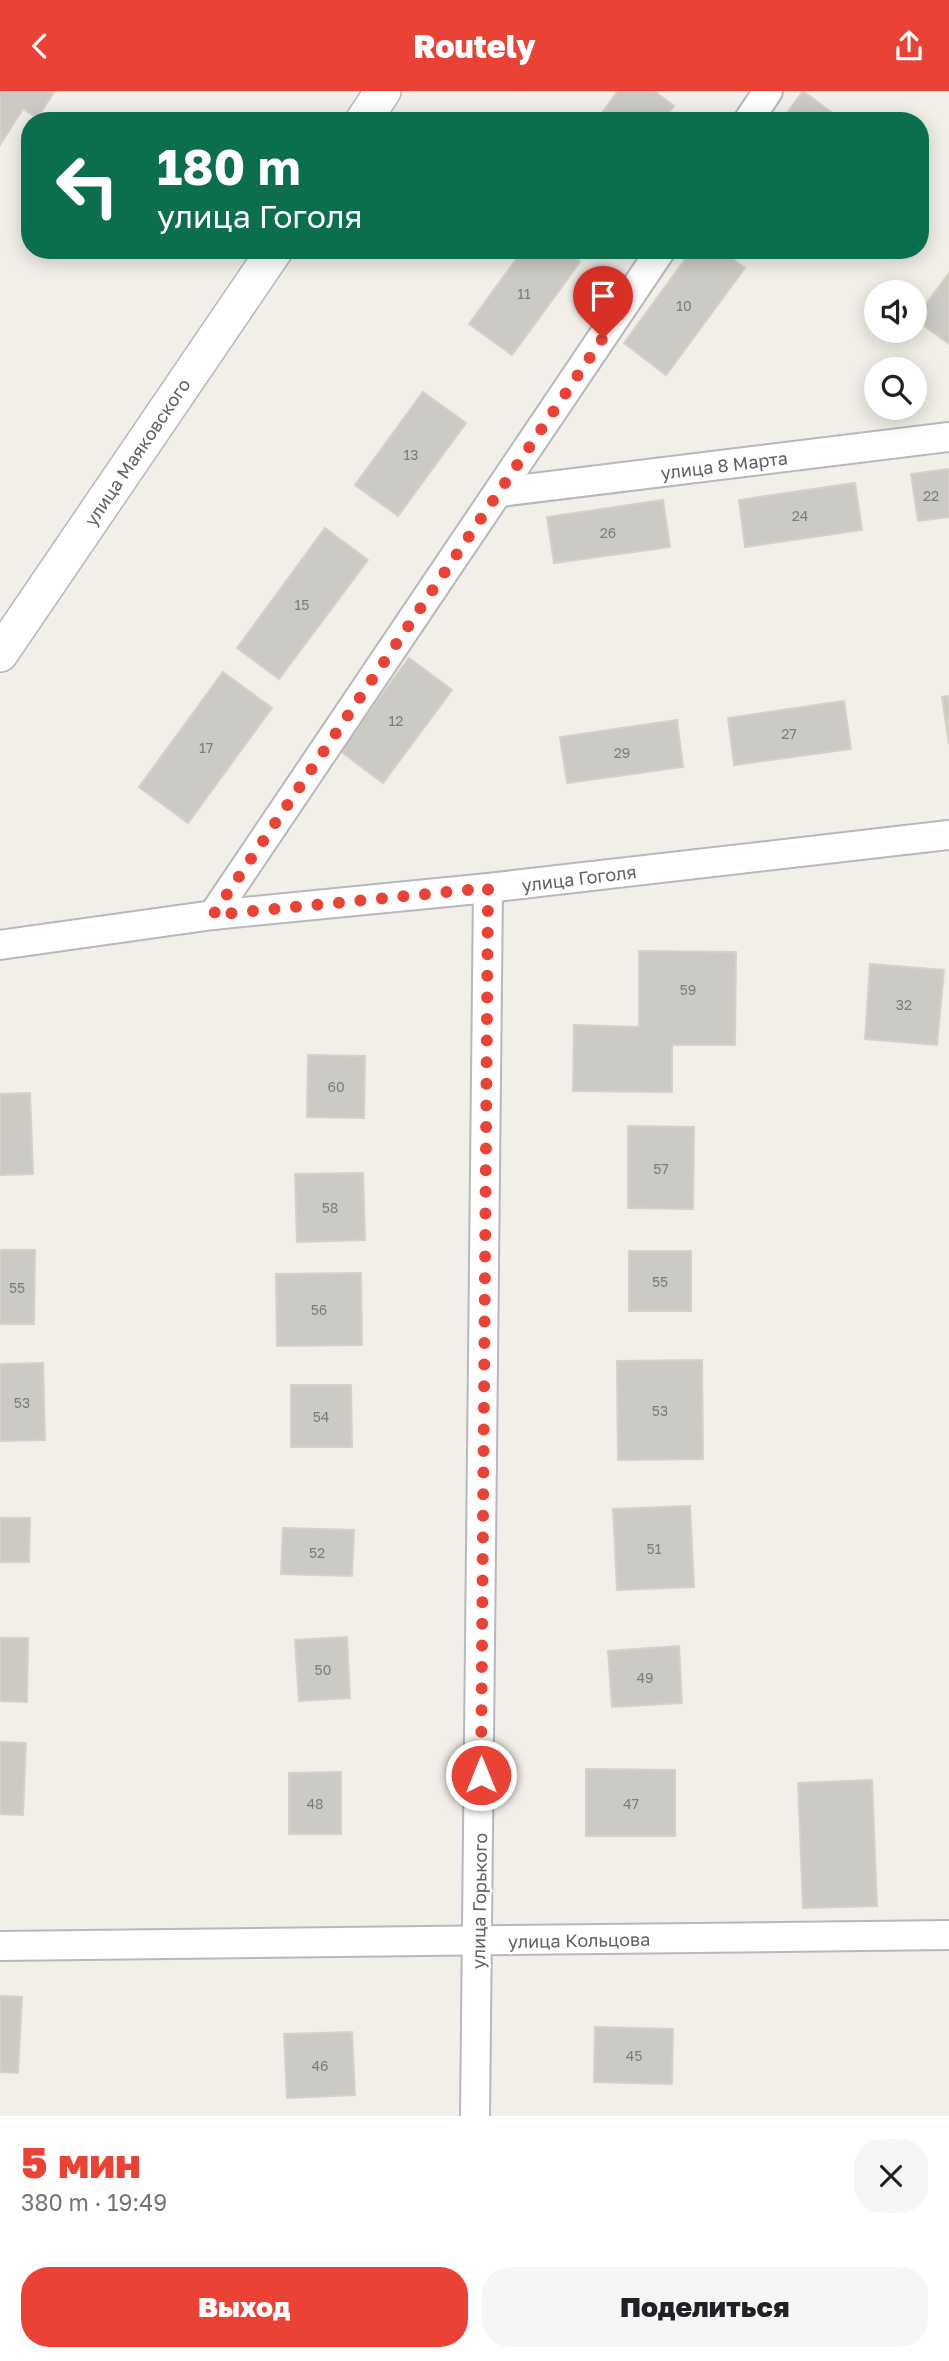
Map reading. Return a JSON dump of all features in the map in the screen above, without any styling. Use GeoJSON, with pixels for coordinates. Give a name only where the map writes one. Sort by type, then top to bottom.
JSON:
{"type":"FeatureCollection","features":[{"type":"Feature","properties":{"kind":"street"},"geometry":{"type":"LineString","coordinates":[[369,112],[383,91]]}},
{"type":"Feature","properties":{"kind":"street"},"geometry":{"type":"LineString","coordinates":[[754,112],[768,91]]}},
{"type":"Feature","properties":{"kind":"street","name":"улица Маяковского"},"geometry":{"type":"LineString","coordinates":[[0,654],[269,259]]}},
{"type":"Feature","properties":{"kind":"street"},"geometry":{"type":"LineString","coordinates":[[213,915],[656,259]]}},
{"type":"Feature","properties":{"kind":"street","name":"улица 8 Марта"},"geometry":{"type":"LineString","coordinates":[[500,492],[949,437]]}},
{"type":"Feature","properties":{"kind":"street","name":"улица Гоголя"},"geometry":{"type":"LineString","coordinates":[[0,945],[213,915],[488,888],[949,835]]}},
{"type":"Feature","properties":{"kind":"street","name":"улица Горького"},"geometry":{"type":"LineString","coordinates":[[475,2116],[479,1941],[488,888]]}},
{"type":"Feature","properties":{"kind":"street","name":"улица Кольцова"},"geometry":{"type":"LineString","coordinates":[[0,1947],[949,1935]]}},
{"type":"Feature","properties":{"kind":"building"},"geometry":{"type":"Polygon","coordinates":[[[0,91],[55,91],[41,112],[28,112],[23,109],[0,145],[0,91]]]}},
{"type":"Feature","properties":{"kind":"building"},"geometry":{"type":"Polygon","coordinates":[[[618,91],[654,91],[674,106],[669,112],[603,112],[618,91]]]}},
{"type":"Feature","properties":{"kind":"building"},"geometry":{"type":"Polygon","coordinates":[[[803,91],[831,112],[788,112],[803,91]]]}},
{"type":"Feature","properties":{"kind":"building"},"geometry":{"type":"Polygon","coordinates":[[[516,259],[576,259],[580,262],[512,355],[469,324],[516,259]]]}},
{"type":"Feature","properties":{"kind":"building"},"geometry":{"type":"Polygon","coordinates":[[[685,259],[732,259],[745,268],[666,375],[624,343],[685,259]]]}},
{"type":"Feature","properties":{"kind":"building"},"geometry":{"type":"Polygon","coordinates":[[[949,273],[949,344],[927,328],[927,303],[949,273]]]}},
{"type":"Feature","properties":{"kind":"building"},"geometry":{"type":"Polygon","coordinates":[[[423,392],[466,423],[398,516],[355,485],[423,392]]]}},
{"type":"Feature","properties":{"kind":"building"},"geometry":{"type":"Polygon","coordinates":[[[949,469],[949,517],[918,521],[911,474],[949,469]]]}},
{"type":"Feature","properties":{"kind":"building"},"geometry":{"type":"Polygon","coordinates":[[[855,483],[862,530],[745,547],[739,500],[855,483]]]}},
{"type":"Feature","properties":{"kind":"building"},"geometry":{"type":"Polygon","coordinates":[[[663,500],[670,547],[554,563],[547,517],[663,500]]]}},
{"type":"Feature","properties":{"kind":"building"},"geometry":{"type":"Polygon","coordinates":[[[325,528],[368,560],[279,679],[237,648],[325,528]]]}},
{"type":"Feature","properties":{"kind":"building"},"geometry":{"type":"Polygon","coordinates":[[[409,658],[452,690],[383,783],[340,751],[409,658]]]}},
{"type":"Feature","properties":{"kind":"building"},"geometry":{"type":"Polygon","coordinates":[[[223,672],[272,708],[188,823],[139,787],[223,672]]]}},
{"type":"Feature","properties":{"kind":"building"},"geometry":{"type":"Polygon","coordinates":[[[949,696],[949,744],[942,697],[949,696]]]}},
{"type":"Feature","properties":{"kind":"building"},"geometry":{"type":"Polygon","coordinates":[[[844,701],[851,749],[734,765],[728,718],[844,701]]]}},
{"type":"Feature","properties":{"kind":"building"},"geometry":{"type":"Polygon","coordinates":[[[677,720],[683,767],[567,783],[560,737],[677,720]]]}},
{"type":"Feature","properties":{"kind":"building"},"geometry":{"type":"Polygon","coordinates":[[[639,951],[736,952],[735,1045],[672,1045],[672,1092],[573,1091],[574,1025],[639,1027],[639,951]]]}},
{"type":"Feature","properties":{"kind":"building"},"geometry":{"type":"Polygon","coordinates":[[[870,964],[944,970],[937,1045],[865,1039],[870,964]]]}},
{"type":"Feature","properties":{"kind":"building"},"geometry":{"type":"Polygon","coordinates":[[[308,1055],[365,1056],[364,1118],[307,1117],[308,1055]]]}},
{"type":"Feature","properties":{"kind":"building"},"geometry":{"type":"Polygon","coordinates":[[[30,1093],[33,1174],[0,1175],[0,1094],[30,1093]]]}},
{"type":"Feature","properties":{"kind":"building"},"geometry":{"type":"Polygon","coordinates":[[[628,1126],[694,1127],[693,1209],[628,1208],[628,1126]]]}},
{"type":"Feature","properties":{"kind":"building"},"geometry":{"type":"Polygon","coordinates":[[[363,1173],[365,1240],[297,1242],[295,1174],[363,1173]]]}},
{"type":"Feature","properties":{"kind":"building"},"geometry":{"type":"Polygon","coordinates":[[[0,1250],[35,1250],[34,1324],[0,1324],[0,1250]]]}},
{"type":"Feature","properties":{"kind":"building"},"geometry":{"type":"Polygon","coordinates":[[[629,1251],[691,1251],[691,1311],[629,1311],[629,1251]]]}},
{"type":"Feature","properties":{"kind":"building"},"geometry":{"type":"Polygon","coordinates":[[[361,1273],[362,1345],[277,1346],[276,1274],[361,1273]]]}},
{"type":"Feature","properties":{"kind":"building"},"geometry":{"type":"Polygon","coordinates":[[[702,1360],[703,1459],[618,1460],[617,1361],[702,1360]]]}},
{"type":"Feature","properties":{"kind":"building"},"geometry":{"type":"Polygon","coordinates":[[[43,1363],[45,1440],[0,1441],[0,1364],[43,1363]]]}},
{"type":"Feature","properties":{"kind":"building"},"geometry":{"type":"Polygon","coordinates":[[[291,1385],[351,1385],[352,1447],[291,1447],[291,1385]]]}},
{"type":"Feature","properties":{"kind":"building"},"geometry":{"type":"Polygon","coordinates":[[[690,1506],[694,1587],[617,1590],[613,1509],[690,1506]]]}},
{"type":"Feature","properties":{"kind":"building"},"geometry":{"type":"Polygon","coordinates":[[[0,1518],[30,1518],[29,1562],[0,1562],[0,1518]]]}},
{"type":"Feature","properties":{"kind":"building"},"geometry":{"type":"Polygon","coordinates":[[[283,1528],[354,1530],[352,1576],[281,1574],[283,1528]]]}},
{"type":"Feature","properties":{"kind":"building"},"geometry":{"type":"Polygon","coordinates":[[[347,1637],[350,1698],[299,1701],[295,1640],[347,1637]]]}},
{"type":"Feature","properties":{"kind":"building"},"geometry":{"type":"Polygon","coordinates":[[[0,1638],[28,1638],[27,1702],[0,1701],[0,1638]]]}},
{"type":"Feature","properties":{"kind":"building"},"geometry":{"type":"Polygon","coordinates":[[[679,1646],[682,1703],[612,1707],[608,1651],[679,1646]]]}},
{"type":"Feature","properties":{"kind":"building"},"geometry":{"type":"Polygon","coordinates":[[[0,1742],[26,1743],[23,1815],[0,1814],[0,1742]]]}},
{"type":"Feature","properties":{"kind":"building"},"geometry":{"type":"Polygon","coordinates":[[[586,1769],[675,1770],[675,1836],[586,1836],[586,1769]]]}},
{"type":"Feature","properties":{"kind":"building"},"geometry":{"type":"Polygon","coordinates":[[[341,1772],[341,1834],[289,1834],[289,1773],[341,1772]]]}},
{"type":"Feature","properties":{"kind":"building"},"geometry":{"type":"Polygon","coordinates":[[[872,1780],[877,1906],[803,1908],[798,1783],[872,1780]]]}},
{"type":"Feature","properties":{"kind":"building"},"geometry":{"type":"Polygon","coordinates":[[[0,1996],[22,1997],[18,2073],[0,2072],[0,1996]]]}},
{"type":"Feature","properties":{"kind":"building"},"geometry":{"type":"Polygon","coordinates":[[[595,2027],[673,2029],[672,2084],[594,2082],[595,2027]]]}},
{"type":"Feature","properties":{"kind":"building"},"geometry":{"type":"Polygon","coordinates":[[[352,2032],[355,2095],[287,2098],[284,2034],[352,2032]]]}},
{"type":"Feature","properties":{"kind":"route"},"geometry":{"type":"LineString","coordinates":[[481,1775],[488,888],[213,915],[603,338]]}}]}
